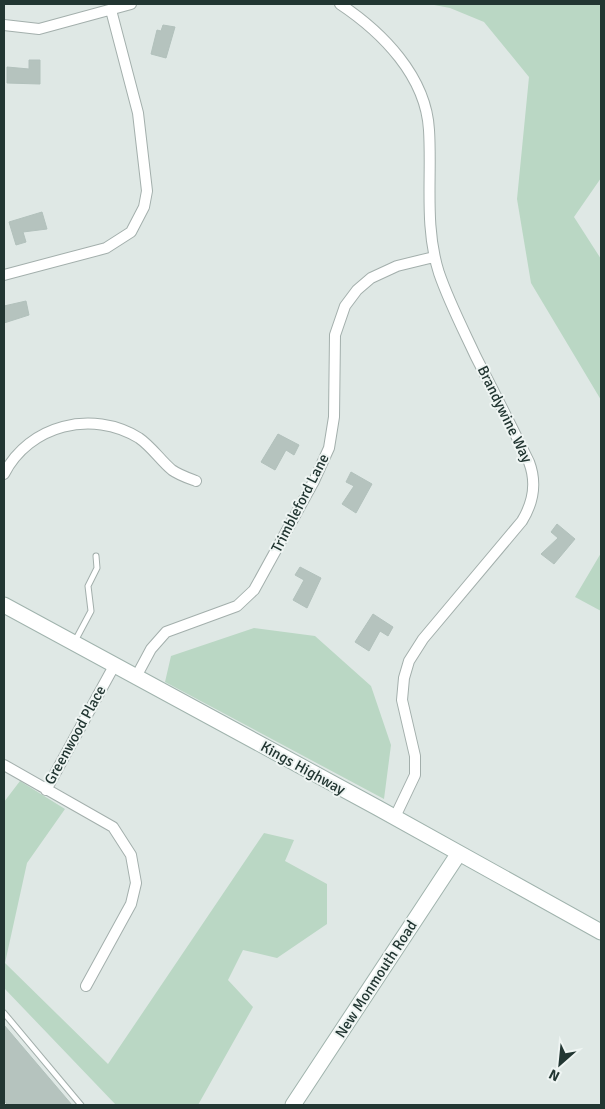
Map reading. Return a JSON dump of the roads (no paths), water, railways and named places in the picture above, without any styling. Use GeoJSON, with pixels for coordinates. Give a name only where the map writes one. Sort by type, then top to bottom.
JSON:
{"type":"FeatureCollection","features":[{"type":"Feature","properties":{"kind":"street"},"geometry":{"type":"LineString","coordinates":[[4,25],[39,29],[131,4]]}},
{"type":"Feature","properties":{"kind":"street","name":"Brandywine Way"},"geometry":{"type":"LineString","coordinates":[[340,4],[369,26],[392,48],[410,74],[424,101],[429,128],[428,202],[434,257],[455,314],[529,462],[534,487],[529,508],[522,521],[423,639],[409,661],[404,678],[402,700],[415,756],[416,775],[395,817]]}},
{"type":"Feature","properties":{"kind":"street"},"geometry":{"type":"LineString","coordinates":[[4,275],[106,248],[131,232],[144,207],[147,191],[138,113],[110,10]]}},
{"type":"Feature","properties":{"kind":"street","name":"Trimbleford Lane"},"geometry":{"type":"LineString","coordinates":[[136,677],[151,649],[166,632],[237,606],[254,590],[314,481],[328,448],[334,418],[335,335],[345,306],[357,290],[371,278],[397,266],[434,257]]}},
{"type":"Feature","properties":{"kind":"street"},"geometry":{"type":"LineString","coordinates":[[4,474],[23,448],[43,434],[66,426],[84,423],[100,424],[130,433],[144,442],[173,471],[196,481]]}},
{"type":"Feature","properties":{"kind":"street","name":"Kings Highway"},"geometry":{"type":"LineString","coordinates":[[4,605],[395,817],[601,932]]}},
{"type":"Feature","properties":{"kind":"street","name":"Greenwood Place"},"geometry":{"type":"LineString","coordinates":[[4,765],[46,790],[114,666]]}},
{"type":"Feature","properties":{"kind":"street"},"geometry":{"type":"LineString","coordinates":[[46,790],[117,830],[134,862],[136,883],[131,904],[86,986]]}},
{"type":"Feature","properties":{"kind":"street","name":"New Monmouth Road"},"geometry":{"type":"LineString","coordinates":[[293,1105],[459,853]]}},
{"type":"Feature","properties":{"kind":"lane"},"geometry":{"type":"LineString","coordinates":[[73,644],[91,611],[88,586],[97,568],[96,556]]}},
{"type":"Feature","properties":{"kind":"lane"},"geometry":{"type":"LineString","coordinates":[[4,1013],[81,1105]]}}]}
